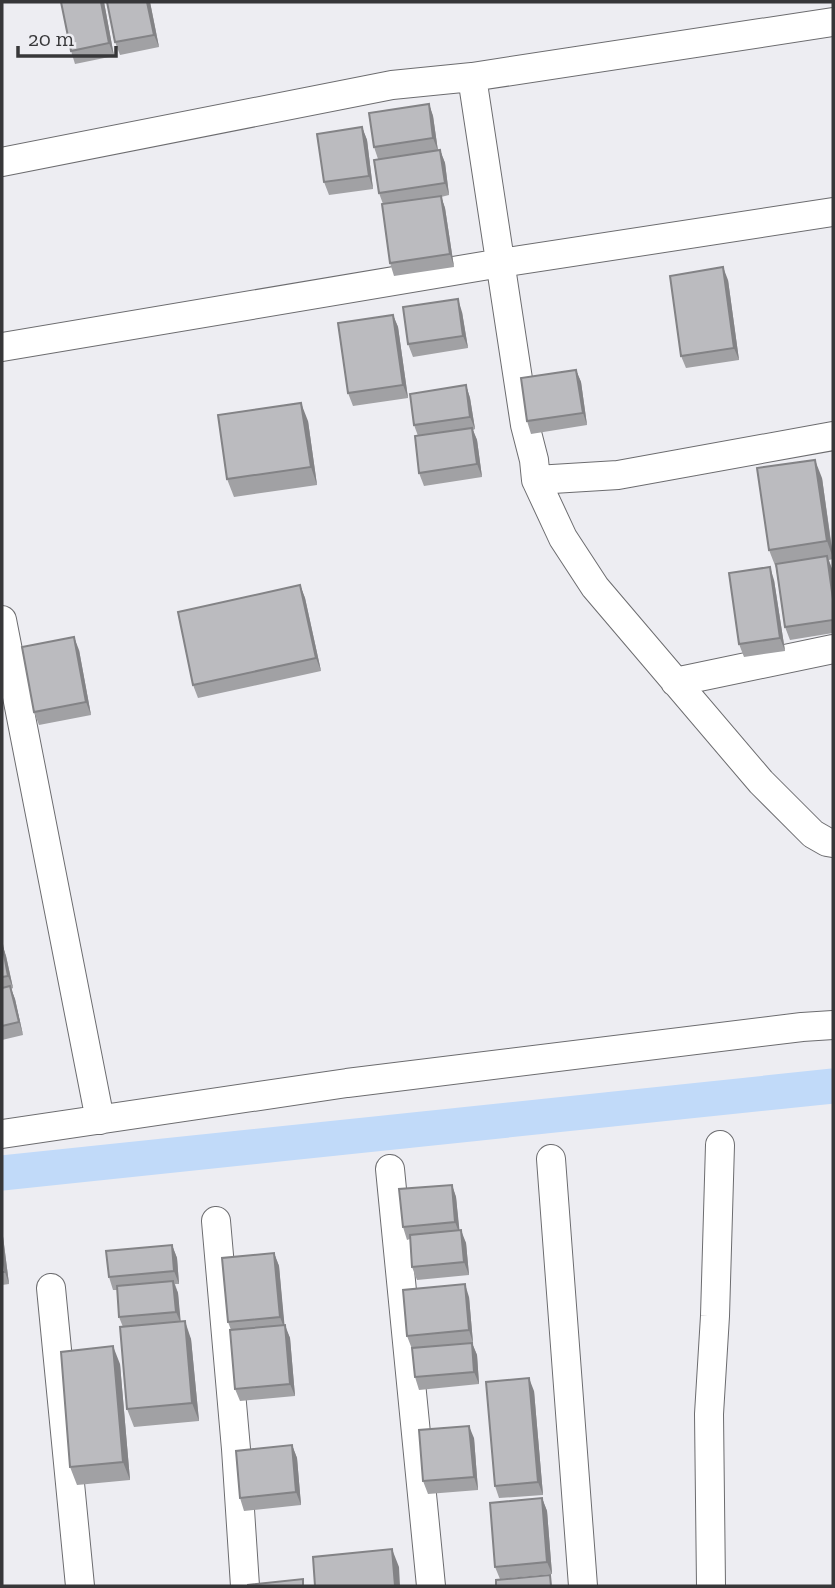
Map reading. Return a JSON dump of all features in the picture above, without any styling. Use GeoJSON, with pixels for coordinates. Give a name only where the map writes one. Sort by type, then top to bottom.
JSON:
{"type":"FeatureCollection","features":[{"type":"Feature","properties":{"kind":"street"},"geometry":{"type":"LineString","coordinates":[[2,162],[392,85],[472,77],[833,22]]}},
{"type":"Feature","properties":{"kind":"street"},"geometry":{"type":"LineString","coordinates":[[472,77],[525,425],[536,480],[563,538],[595,587],[761,782],[813,834],[833,843]]}},
{"type":"Feature","properties":{"kind":"street"},"geometry":{"type":"LineString","coordinates":[[2,347],[501,263],[833,212]]}},
{"type":"Feature","properties":{"kind":"street"},"geometry":{"type":"LineString","coordinates":[[536,480],[618,475],[833,436]]}},
{"type":"Feature","properties":{"kind":"street"},"geometry":{"type":"LineString","coordinates":[[2,620],[100,1120]]}},
{"type":"Feature","properties":{"kind":"street"},"geometry":{"type":"LineString","coordinates":[[675,682],[833,649]]}},
{"type":"Feature","properties":{"kind":"street"},"geometry":{"type":"LineString","coordinates":[[2,1134],[348,1083],[788,1028],[833,1025]]}},
{"type":"Feature","properties":{"kind":"street"},"geometry":{"type":"LineString","coordinates":[[711,1586],[709,1414],[720,1146]]}},
{"type":"Feature","properties":{"kind":"street"},"geometry":{"type":"LineString","coordinates":[[551,1159],[583,1586]]}},
{"type":"Feature","properties":{"kind":"street"},"geometry":{"type":"LineString","coordinates":[[390,1169],[431,1586]]}},
{"type":"Feature","properties":{"kind":"street"},"geometry":{"type":"LineString","coordinates":[[216,1221],[245,1586]]}},
{"type":"Feature","properties":{"kind":"street"},"geometry":{"type":"LineString","coordinates":[[51,1288],[80,1586]]}},
{"type":"Feature","properties":{"kind":"building"},"geometry":{"type":"Polygon","coordinates":[[[61,2],[101,2],[109,43],[71,51],[61,2]]]}},
{"type":"Feature","properties":{"kind":"building"},"geometry":{"type":"Polygon","coordinates":[[[107,2],[147,2],[154,35],[115,42],[107,2]]]}},
{"type":"Feature","properties":{"kind":"building"},"geometry":{"type":"Polygon","coordinates":[[[429,104],[433,138],[374,147],[369,113],[429,104]]]}},
{"type":"Feature","properties":{"kind":"building"},"geometry":{"type":"Polygon","coordinates":[[[362,127],[369,176],[324,182],[317,134],[362,127]]]}},
{"type":"Feature","properties":{"kind":"building"},"geometry":{"type":"Polygon","coordinates":[[[440,150],[445,183],[379,193],[374,160],[440,150]]]}},
{"type":"Feature","properties":{"kind":"building"},"geometry":{"type":"Polygon","coordinates":[[[441,196],[450,254],[390,263],[382,204],[441,196]]]}},
{"type":"Feature","properties":{"kind":"building"},"geometry":{"type":"Polygon","coordinates":[[[723,267],[734,348],[681,356],[670,276],[723,267]]]}},
{"type":"Feature","properties":{"kind":"building"},"geometry":{"type":"Polygon","coordinates":[[[458,299],[463,336],[408,344],[403,307],[458,299]]]}},
{"type":"Feature","properties":{"kind":"building"},"geometry":{"type":"Polygon","coordinates":[[[393,315],[403,385],[348,393],[338,323],[393,315]]]}},
{"type":"Feature","properties":{"kind":"building"},"geometry":{"type":"Polygon","coordinates":[[[576,370],[583,413],[527,421],[521,378],[576,370]]]}},
{"type":"Feature","properties":{"kind":"building"},"geometry":{"type":"Polygon","coordinates":[[[466,385],[470,417],[414,425],[410,394],[466,385]]]}},
{"type":"Feature","properties":{"kind":"building"},"geometry":{"type":"Polygon","coordinates":[[[301,403],[311,467],[227,479],[218,415],[301,403]]]}},
{"type":"Feature","properties":{"kind":"building"},"geometry":{"type":"Polygon","coordinates":[[[472,428],[477,464],[419,473],[415,436],[472,428]]]}},
{"type":"Feature","properties":{"kind":"building"},"geometry":{"type":"Polygon","coordinates":[[[815,460],[827,541],[769,550],[757,468],[815,460]]]}},
{"type":"Feature","properties":{"kind":"building"},"geometry":{"type":"Polygon","coordinates":[[[827,556],[833,620],[785,627],[776,564],[827,556]]]}},
{"type":"Feature","properties":{"kind":"building"},"geometry":{"type":"Polygon","coordinates":[[[770,567],[780,638],[739,644],[729,573],[770,567]]]}},
{"type":"Feature","properties":{"kind":"building"},"geometry":{"type":"Polygon","coordinates":[[[300,585],[316,658],[193,685],[178,612],[300,585]]]}},
{"type":"Feature","properties":{"kind":"building"},"geometry":{"type":"Polygon","coordinates":[[[74,637],[86,702],[34,712],[22,647],[74,637]]]}},
{"type":"Feature","properties":{"kind":"building"},"geometry":{"type":"Polygon","coordinates":[[[2,944],[8,976],[2,977],[2,944]]]}},
{"type":"Feature","properties":{"kind":"building"},"geometry":{"type":"Polygon","coordinates":[[[10,986],[19,1022],[2,1026],[2,988],[10,986]]]}},
{"type":"Feature","properties":{"kind":"building"},"geometry":{"type":"Polygon","coordinates":[[[452,1185],[455,1222],[403,1227],[399,1189],[452,1185]]]}},
{"type":"Feature","properties":{"kind":"building"},"geometry":{"type":"Polygon","coordinates":[[[461,1230],[464,1262],[412,1267],[410,1235],[461,1230]]]}},
{"type":"Feature","properties":{"kind":"building"},"geometry":{"type":"Polygon","coordinates":[[[172,1245],[174,1271],[109,1277],[106,1251],[172,1245]]]}},
{"type":"Feature","properties":{"kind":"building"},"geometry":{"type":"Polygon","coordinates":[[[2,1250],[5,1272],[2,1272],[2,1250]]]}},
{"type":"Feature","properties":{"kind":"building"},"geometry":{"type":"Polygon","coordinates":[[[274,1253],[280,1317],[228,1322],[222,1258],[274,1253]]]}},
{"type":"Feature","properties":{"kind":"building"},"geometry":{"type":"Polygon","coordinates":[[[173,1281],[176,1312],[119,1317],[117,1286],[173,1281]]]}},
{"type":"Feature","properties":{"kind":"building"},"geometry":{"type":"Polygon","coordinates":[[[465,1284],[469,1330],[407,1336],[403,1290],[465,1284]]]}},
{"type":"Feature","properties":{"kind":"building"},"geometry":{"type":"Polygon","coordinates":[[[185,1321],[192,1403],[127,1409],[120,1327],[185,1321]]]}},
{"type":"Feature","properties":{"kind":"building"},"geometry":{"type":"Polygon","coordinates":[[[285,1325],[290,1384],[235,1389],[230,1330],[285,1325]]]}},
{"type":"Feature","properties":{"kind":"building"},"geometry":{"type":"Polygon","coordinates":[[[472,1343],[474,1372],[415,1377],[412,1348],[472,1343]]]}},
{"type":"Feature","properties":{"kind":"building"},"geometry":{"type":"Polygon","coordinates":[[[113,1346],[123,1462],[70,1467],[61,1352],[113,1346]]]}},
{"type":"Feature","properties":{"kind":"building"},"geometry":{"type":"Polygon","coordinates":[[[529,1378],[538,1482],[495,1486],[486,1382],[529,1378]]]}},
{"type":"Feature","properties":{"kind":"building"},"geometry":{"type":"Polygon","coordinates":[[[469,1426],[474,1477],[423,1481],[419,1430],[469,1426]]]}},
{"type":"Feature","properties":{"kind":"building"},"geometry":{"type":"Polygon","coordinates":[[[292,1445],[296,1492],[240,1498],[236,1451],[292,1445]]]}},
{"type":"Feature","properties":{"kind":"building"},"geometry":{"type":"Polygon","coordinates":[[[542,1498],[547,1562],[495,1567],[490,1503],[542,1498]]]}},
{"type":"Feature","properties":{"kind":"building"},"geometry":{"type":"Polygon","coordinates":[[[392,1549],[395,1586],[315,1586],[313,1557],[392,1549]]]}},
{"type":"Feature","properties":{"kind":"building"},"geometry":{"type":"Polygon","coordinates":[[[550,1575],[551,1586],[496,1586],[496,1580],[550,1575]]]}},
{"type":"Feature","properties":{"kind":"building"},"geometry":{"type":"Polygon","coordinates":[[[303,1579],[303,1586],[248,1586],[248,1585],[303,1579]]]}},
{"type":"Feature","properties":{"kind":"waterway"},"geometry":{"type":"LineString","coordinates":[[2,1173],[833,1086]]}}]}
